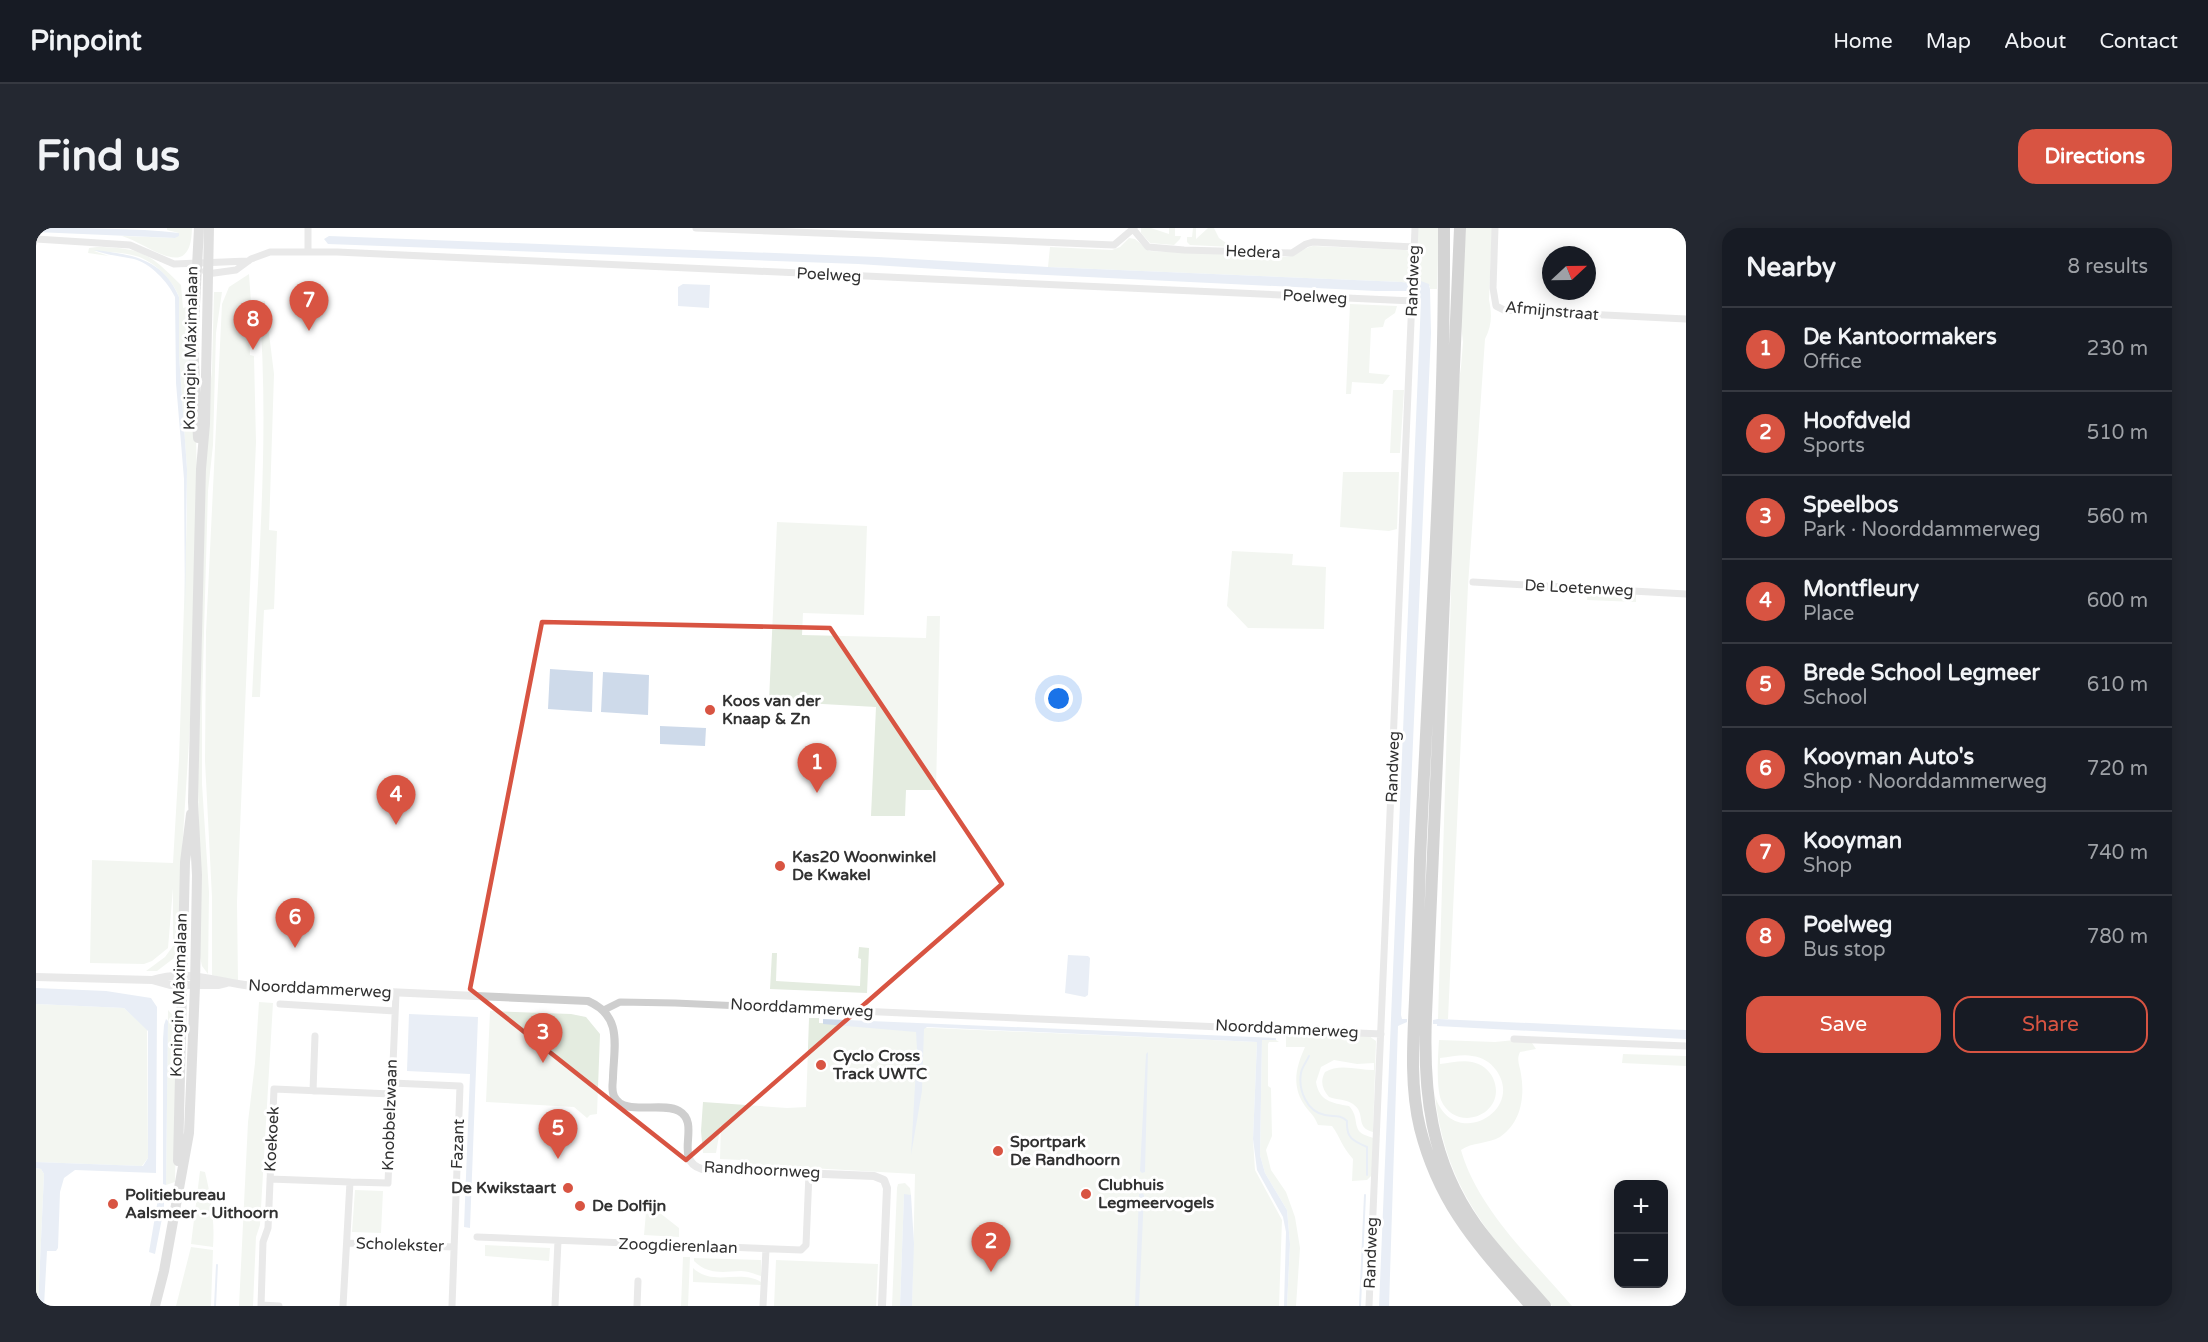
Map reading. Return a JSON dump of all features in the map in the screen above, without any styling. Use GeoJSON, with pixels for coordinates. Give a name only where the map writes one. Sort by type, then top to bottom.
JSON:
{"type":"FeatureCollection","features":[{"type":"Feature","properties":{"kind":"highway"},"geometry":{"type":"LineString","coordinates":[[1444,228],[1443,349],[1413,1076],[1419,1126],[1442,1190],[1466,1230],[1531,1306]]}},
{"type":"Feature","properties":{"kind":"highway"},"geometry":{"type":"LineString","coordinates":[[1460,228],[1425,1076],[1431,1123],[1452,1185],[1486,1238],[1545,1306]]}},
{"type":"Feature","properties":{"kind":"main road","name":"Koningin Máximalaan"},"geometry":{"type":"LineString","coordinates":[[199,228],[204,266]]}},
{"type":"Feature","properties":{"kind":"main road","name":"Koningin Máximalaan"},"geometry":{"type":"LineString","coordinates":[[155,1306],[164,1271],[189,1133],[197,875],[193,802],[201,469],[193,343],[194,289],[204,266],[209,228]]}},
{"type":"Feature","properties":{"kind":"main road","name":"Koningin Máximalaan"},"geometry":{"type":"LineString","coordinates":[[178,1188],[185,861],[193,802]]}},
{"type":"Feature","properties":{"kind":"street"},"geometry":{"type":"LineString","coordinates":[[308,228],[308,252]]}},
{"type":"Feature","properties":{"kind":"street"},"geometry":{"type":"LineString","coordinates":[[696,228],[866,232],[1114,245],[1133,229]]}},
{"type":"Feature","properties":{"kind":"street","name":"Randweg"},"geometry":{"type":"LineString","coordinates":[[1369,1306],[1415,228]]}},
{"type":"Feature","properties":{"kind":"street","name":"Afmijnstraat"},"geometry":{"type":"LineString","coordinates":[[1495,228],[1493,288],[1496,306],[1504,310],[1686,319]]}},
{"type":"Feature","properties":{"kind":"street","name":"Hedera"},"geometry":{"type":"LineString","coordinates":[[1133,229],[1148,247],[1184,250],[1292,253],[1313,242],[1414,247]]}},
{"type":"Feature","properties":{"kind":"street","name":"Poelweg"},"geometry":{"type":"LineString","coordinates":[[36,239],[130,245],[174,264],[204,266],[248,261],[270,252],[308,252],[1413,299]]}},
{"type":"Feature","properties":{"kind":"street","name":"De Loetenweg"},"geometry":{"type":"LineString","coordinates":[[1473,582],[1686,594]]}},
{"type":"Feature","properties":{"kind":"street","name":"Noorddammerweg"},"geometry":{"type":"LineString","coordinates":[[36,977],[152,980],[169,975],[183,981],[217,979],[226,983],[588,1001],[604,1010],[620,1002],[675,1003],[1382,1034]]}},
{"type":"Feature","properties":{"kind":"street","name":"Knobbelzwaan"},"geometry":{"type":"LineString","coordinates":[[350,1182],[388,1183],[396,993]]}},
{"type":"Feature","properties":{"kind":"street"},"geometry":{"type":"LineString","coordinates":[[280,1004],[395,1011]]}},
{"type":"Feature","properties":{"kind":"street","name":"Randhoornweg"},"geometry":{"type":"LineString","coordinates":[[604,1010],[614,1030],[612,1087],[616,1099],[628,1106],[674,1109],[682,1113],[688,1123],[687,1154],[693,1164],[702,1169],[874,1176],[886,1182],[882,1306]]}},
{"type":"Feature","properties":{"kind":"street"},"geometry":{"type":"LineString","coordinates":[[313,1091],[315,1036]]}},
{"type":"Feature","properties":{"kind":"street"},"geometry":{"type":"LineString","coordinates":[[1514,1039],[1686,1046]]}},
{"type":"Feature","properties":{"kind":"street","name":"Fazant"},"geometry":{"type":"LineString","coordinates":[[392,1083],[460,1086],[452,1306]]}},
{"type":"Feature","properties":{"kind":"street","name":"Koekoek"},"geometry":{"type":"LineString","coordinates":[[261,1306],[263,1242],[268,1228],[274,1089],[391,1094]]}},
{"type":"Feature","properties":{"kind":"street","name":"Zoogdierenlaan"},"geometry":{"type":"LineString","coordinates":[[477,1237],[801,1250],[806,1245],[809,1173]]}},
{"type":"Feature","properties":{"kind":"street"},"geometry":{"type":"LineString","coordinates":[[270,1179],[350,1182],[343,1306]]}},
{"type":"Feature","properties":{"kind":"street"},"geometry":{"type":"LineString","coordinates":[[555,1306],[558,1241]]}},
{"type":"Feature","properties":{"kind":"street","name":"Scholekster"},"geometry":{"type":"LineString","coordinates":[[347,1243],[454,1247]]}},
{"type":"Feature","properties":{"kind":"street"},"geometry":{"type":"LineString","coordinates":[[763,1306],[766,1249]]}},
{"type":"Feature","properties":{"kind":"street"},"geometry":{"type":"LineString","coordinates":[[637,1306],[638,1281]]}},
{"type":"Feature","properties":{"kind":"street"},"geometry":{"type":"LineString","coordinates":[[261,1306],[279,1306]]}},
{"type":"Feature","properties":{"kind":"highlighted area"},"geometry":{"type":"Polygon","coordinates":[[[542,622],[830,628],[1002,884],[686,1160],[470,989],[542,622]]]}},
{"type":"Feature","properties":{"kind":"shaded area"},"geometry":{"type":"Polygon","coordinates":[[[167,228],[192,228],[190,245],[185,254],[177,258],[157,252],[122,236],[175,238],[179,233],[167,230],[167,228]]]}},
{"type":"Feature","properties":{"kind":"shaded area"},"geometry":{"type":"Polygon","coordinates":[[[1141,228],[1151,228],[1169,234],[1169,228],[1175,228],[1175,236],[1181,236],[1174,245],[1150,243],[1141,233],[1141,228]]]}},
{"type":"Feature","properties":{"kind":"shaded area"},"geometry":{"type":"Polygon","coordinates":[[[1193,228],[1196,228],[1196,239],[1208,228],[1214,228],[1219,238],[1232,247],[1190,245],[1187,237],[1192,237],[1193,228]]]}},
{"type":"Feature","properties":{"kind":"shaded area"},"geometry":{"type":"Polygon","coordinates":[[[1418,228],[1439,228],[1437,289],[1416,285],[1418,228]]]}},
{"type":"Feature","properties":{"kind":"shaded area"},"geometry":{"type":"Polygon","coordinates":[[[1466,228],[1492,228],[1489,300],[1491,320],[1485,339],[1468,586],[1448,1019],[1438,1019],[1457,394],[1463,342],[1460,316],[1466,228]]]}},
{"type":"Feature","properties":{"kind":"shaded area"},"geometry":{"type":"Polygon","coordinates":[[[1129,238],[1135,239],[1149,251],[1285,257],[1313,246],[1405,250],[1411,254],[1409,284],[1048,267],[1050,247],[1112,250],[1120,247],[1129,238]]]}},
{"type":"Feature","properties":{"kind":"shaded area"},"geometry":{"type":"Polygon","coordinates":[[[89,248],[135,251],[152,259],[181,285],[183,308],[187,307],[187,290],[192,291],[197,476],[191,709],[178,955],[157,971],[146,971],[165,957],[173,946],[173,888],[168,948],[152,961],[144,964],[90,963],[92,860],[173,863],[179,760],[187,513],[187,469],[179,355],[179,297],[168,278],[149,262],[126,254],[94,251],[109,256],[88,253],[89,248]]]}},
{"type":"Feature","properties":{"kind":"shaded area"},"geometry":{"type":"Polygon","coordinates":[[[249,274],[253,331],[249,331],[250,355],[254,356],[256,442],[237,902],[238,981],[212,975],[212,897],[205,761],[206,632],[222,304],[229,287],[249,274]]]}},
{"type":"Feature","properties":{"kind":"shaded area"},"geometry":{"type":"Polygon","coordinates":[[[214,292],[222,292],[216,333],[213,445],[208,491],[202,703],[202,784],[209,892],[208,974],[202,966],[200,957],[198,779],[207,413],[212,370],[214,292]]]}},
{"type":"Feature","properties":{"kind":"shaded area"},"geometry":{"type":"Polygon","coordinates":[[[265,301],[274,374],[269,530],[277,531],[274,609],[264,610],[260,697],[252,697],[263,450],[259,302],[265,301]]]}},
{"type":"Feature","properties":{"kind":"shaded area"},"geometry":{"type":"Polygon","coordinates":[[[1350,304],[1397,306],[1395,313],[1385,320],[1383,327],[1371,328],[1369,373],[1390,375],[1383,384],[1352,382],[1351,394],[1346,394],[1350,304]]]}},
{"type":"Feature","properties":{"kind":"shaded area"},"geometry":{"type":"Polygon","coordinates":[[[1393,390],[1404,390],[1400,453],[1390,453],[1393,390]]]}},
{"type":"Feature","properties":{"kind":"shaded area"},"geometry":{"type":"Polygon","coordinates":[[[1343,472],[1399,472],[1397,529],[1389,531],[1340,527],[1343,472]]]}},
{"type":"Feature","properties":{"kind":"shaded area"},"geometry":{"type":"Polygon","coordinates":[[[777,522],[867,526],[864,615],[803,613],[802,635],[926,638],[927,616],[940,616],[936,790],[906,790],[905,816],[871,816],[876,707],[769,701],[777,522]]]}},
{"type":"Feature","properties":{"kind":"shaded area"},"geometry":{"type":"Polygon","coordinates":[[[1232,551],[1293,554],[1292,565],[1326,567],[1324,629],[1248,628],[1227,606],[1232,551]]]}},
{"type":"Feature","properties":{"kind":"shaded area"},"geometry":{"type":"Polygon","coordinates":[[[1588,592],[1636,594],[1636,602],[1587,600],[1588,592]]]}},
{"type":"Feature","properties":{"kind":"shaded area"},"geometry":{"type":"Polygon","coordinates":[[[859,947],[869,948],[867,993],[770,989],[772,953],[777,953],[776,981],[860,986],[859,947]]]}},
{"type":"Feature","properties":{"kind":"shaded area"},"geometry":{"type":"Polygon","coordinates":[[[259,1002],[273,1003],[260,1225],[256,1237],[253,1306],[239,1306],[248,1122],[259,1002]]]}},
{"type":"Feature","properties":{"kind":"shaded area"},"geometry":{"type":"Polygon","coordinates":[[[36,1004],[124,1008],[147,1029],[148,1158],[142,1166],[36,1162],[36,1004]]]}},
{"type":"Feature","properties":{"kind":"shaded area"},"geometry":{"type":"Polygon","coordinates":[[[168,1010],[178,1021],[175,1182],[166,1185],[168,1010]]]}},
{"type":"Feature","properties":{"kind":"shaded area"},"geometry":{"type":"Polygon","coordinates":[[[490,1011],[571,1014],[586,1017],[600,1034],[597,1114],[587,1118],[574,1107],[486,1102],[490,1011]]]}},
{"type":"Feature","properties":{"kind":"shaded area","name":"Sportpark De Randhoorn"},"geometry":{"type":"Polygon","coordinates":[[[809,1018],[819,1018],[819,1023],[1257,1042],[1253,1139],[1255,1170],[1282,1220],[1279,1306],[912,1306],[915,1174],[741,1164],[741,1160],[720,1159],[721,1124],[716,1153],[703,1153],[701,1131],[703,1102],[787,1108],[806,1107],[809,1018]]]}},
{"type":"Feature","properties":{"kind":"shaded area"},"geometry":{"type":"Polygon","coordinates":[[[1292,1032],[1369,1036],[1376,1041],[1373,1132],[1364,1127],[1359,1112],[1353,1104],[1329,1097],[1322,1082],[1323,1075],[1330,1069],[1342,1067],[1374,1070],[1374,1063],[1357,1064],[1334,1060],[1321,1067],[1316,1082],[1320,1093],[1327,1100],[1349,1106],[1354,1113],[1359,1131],[1373,1138],[1372,1175],[1367,1180],[1352,1181],[1353,1159],[1332,1126],[1318,1125],[1301,1099],[1296,1077],[1305,1047],[1286,1047],[1286,1036],[1292,1032]]]}},
{"type":"Feature","properties":{"kind":"shaded area"},"geometry":{"type":"Polygon","coordinates":[[[1262,1040],[1279,1042],[1268,1044],[1268,1086],[1271,1088],[1272,1136],[1266,1150],[1271,1170],[1286,1192],[1295,1217],[1300,1248],[1296,1306],[1287,1306],[1290,1244],[1287,1210],[1265,1173],[1260,1155],[1262,1040]]]}},
{"type":"Feature","properties":{"kind":"shaded area"},"geometry":{"type":"Polygon","coordinates":[[[1439,1040],[1495,1042],[1515,1040],[1532,1043],[1536,1049],[1520,1052],[1519,1055],[1522,1100],[1513,1124],[1500,1137],[1461,1150],[1469,1172],[1493,1214],[1572,1306],[1552,1306],[1491,1235],[1461,1186],[1449,1159],[1435,1096],[1444,1113],[1456,1121],[1470,1123],[1483,1119],[1495,1111],[1502,1099],[1503,1085],[1496,1070],[1482,1059],[1465,1055],[1440,1058],[1440,1064],[1468,1061],[1482,1066],[1493,1078],[1496,1091],[1494,1102],[1479,1116],[1468,1118],[1448,1111],[1441,1100],[1438,1087],[1439,1040]]]}},
{"type":"Feature","properties":{"kind":"shaded area"},"geometry":{"type":"Polygon","coordinates":[[[1623,1054],[1686,1056],[1686,1066],[1622,1063],[1623,1054]]]}},
{"type":"Feature","properties":{"kind":"shaded area"},"geometry":{"type":"Polygon","coordinates":[[[36,1168],[41,1169],[44,1174],[38,1306],[36,1306],[36,1168]]]}},
{"type":"Feature","properties":{"kind":"shaded area"},"geometry":{"type":"Polygon","coordinates":[[[200,1171],[205,1172],[211,1200],[213,1247],[191,1244],[200,1171]]]}},
{"type":"Feature","properties":{"kind":"shaded area"},"geometry":{"type":"Polygon","coordinates":[[[905,1183],[910,1188],[911,1195],[904,1195],[900,1306],[892,1306],[897,1188],[898,1184],[905,1183]]]}},
{"type":"Feature","properties":{"kind":"shaded area"},"geometry":{"type":"Polygon","coordinates":[[[355,1190],[383,1191],[381,1233],[352,1232],[355,1190]]]}},
{"type":"Feature","properties":{"kind":"shaded area"},"geometry":{"type":"Polygon","coordinates":[[[646,1202],[679,1228],[679,1237],[644,1235],[646,1212],[639,1205],[646,1202]]]}},
{"type":"Feature","properties":{"kind":"shaded area"},"geometry":{"type":"Polygon","coordinates":[[[485,1245],[550,1248],[549,1261],[485,1256],[485,1245]]]}},
{"type":"Feature","properties":{"kind":"shaded area"},"geometry":{"type":"Polygon","coordinates":[[[191,1247],[213,1250],[211,1306],[176,1306],[191,1247]]]}},
{"type":"Feature","properties":{"kind":"shaded area"},"geometry":{"type":"Polygon","coordinates":[[[683,1257],[690,1257],[688,1306],[681,1306],[683,1257]]]}},
{"type":"Feature","properties":{"kind":"shaded area"},"geometry":{"type":"Polygon","coordinates":[[[694,1258],[761,1260],[761,1276],[743,1271],[710,1271],[694,1261],[694,1258]]]}},
{"type":"Feature","properties":{"kind":"shaded area"},"geometry":{"type":"Polygon","coordinates":[[[776,1260],[878,1264],[876,1306],[774,1306],[776,1260]]]}},
{"type":"Feature","properties":{"kind":"shaded area"},"geometry":{"type":"Polygon","coordinates":[[[693,1268],[709,1276],[753,1278],[761,1282],[761,1285],[693,1282],[693,1268]]]}},
{"type":"Feature","properties":{"kind":"water"},"geometry":{"type":"Polygon","coordinates":[[[36,228],[144,230],[179,233],[179,236],[175,238],[36,232],[36,228]]]}},
{"type":"Feature","properties":{"kind":"water"},"geometry":{"type":"Polygon","coordinates":[[[329,236],[878,257],[1048,267],[1402,282],[1418,285],[1421,281],[1429,284],[1431,333],[1401,1015],[1402,1019],[1407,1019],[1407,1022],[1398,1026],[1389,1306],[1379,1306],[1421,300],[1417,291],[1376,291],[858,264],[328,244],[324,239],[329,236]]]}},
{"type":"Feature","properties":{"kind":"water"},"geometry":{"type":"Polygon","coordinates":[[[94,250],[132,256],[155,266],[172,284],[179,297],[179,355],[187,469],[185,612],[184,479],[176,383],[175,297],[163,279],[140,261],[94,250]]]}},
{"type":"Feature","properties":{"kind":"water"},"geometry":{"type":"Polygon","coordinates":[[[683,284],[710,285],[709,308],[678,306],[678,287],[683,284]]]}},
{"type":"Feature","properties":{"kind":"water"},"geometry":{"type":"Polygon","coordinates":[[[550,669],[593,672],[592,712],[548,709],[550,669]]]}},
{"type":"Feature","properties":{"kind":"water"},"geometry":{"type":"Polygon","coordinates":[[[603,672],[649,675],[648,715],[601,712],[603,672]]]}},
{"type":"Feature","properties":{"kind":"water"},"geometry":{"type":"Polygon","coordinates":[[[660,726],[706,728],[705,746],[660,744],[660,726]]]}},
{"type":"Feature","properties":{"kind":"water"},"geometry":{"type":"Polygon","coordinates":[[[1068,955],[1090,958],[1088,995],[1085,997],[1065,993],[1068,955]]]}},
{"type":"Feature","properties":{"kind":"water"},"geometry":{"type":"Polygon","coordinates":[[[36,988],[106,991],[151,998],[157,1007],[156,1173],[75,1170],[64,1178],[60,1192],[58,1248],[56,1251],[47,1251],[44,1306],[38,1306],[44,1174],[41,1169],[36,1168],[36,1162],[143,1166],[148,1158],[148,1031],[124,1008],[36,1004],[36,988]]]}},
{"type":"Feature","properties":{"kind":"water"},"geometry":{"type":"Polygon","coordinates":[[[409,1014],[478,1017],[470,1228],[464,1227],[470,1074],[407,1071],[409,1014]]]}},
{"type":"Feature","properties":{"kind":"water"},"geometry":{"type":"Polygon","coordinates":[[[166,1019],[168,1021],[166,1185],[163,1184],[163,1039],[166,1019]]]}},
{"type":"Feature","properties":{"kind":"water"},"geometry":{"type":"Polygon","coordinates":[[[823,1019],[1276,1038],[1276,1040],[1262,1040],[1260,1155],[1265,1173],[1287,1210],[1290,1244],[1287,1306],[1284,1306],[1286,1232],[1283,1217],[1257,1170],[1253,1139],[1257,1042],[927,1027],[924,1029],[922,1091],[911,1155],[916,1032],[823,1024],[823,1019]]]}},
{"type":"Feature","properties":{"kind":"water"},"geometry":{"type":"Polygon","coordinates":[[[1433,1020],[1686,1030],[1686,1039],[1433,1024],[1433,1020]]]}},
{"type":"Feature","properties":{"kind":"water"},"geometry":{"type":"Polygon","coordinates":[[[1148,1052],[1145,1172],[1142,1173],[1140,1171],[1146,1054],[1148,1052]]]}},
{"type":"Feature","properties":{"kind":"water"},"geometry":{"type":"Polygon","coordinates":[[[904,1194],[911,1195],[914,1244],[912,1306],[900,1306],[904,1194]]]}},
{"type":"Feature","properties":{"kind":"water"},"geometry":{"type":"Polygon","coordinates":[[[1139,1194],[1144,1195],[1139,1306],[1135,1306],[1139,1194]]]}},
{"type":"Feature","properties":{"kind":"water"},"geometry":{"type":"Polygon","coordinates":[[[162,1198],[164,1208],[155,1254],[149,1252],[158,1199],[162,1198]]]}},
{"type":"Feature","properties":{"kind":"waterway"},"geometry":{"type":"LineString","coordinates":[[1309,1056],[1302,1069],[1300,1080],[1305,1099],[1313,1110],[1347,1121],[1351,1138],[1367,1147],[1367,1175]]}},
{"type":"Feature","properties":{"kind":"waterway"},"geometry":{"type":"LineString","coordinates":[[1360,1306],[1365,1195]]}},
{"type":"Feature","properties":{"kind":"waterway"},"geometry":{"type":"LineString","coordinates":[[215,1306],[217,1265]]}},
{"type":"Feature","properties":{"kind":"place","name":"Kooyman"},"geometry":{"type":"Point","coordinates":[309,331]}},
{"type":"Feature","properties":{"kind":"place","name":"Poelweg"},"geometry":{"type":"Point","coordinates":[253,350]}},
{"type":"Feature","properties":{"kind":"place","name":"Koos van der Knaap & Zn"},"geometry":{"type":"Point","coordinates":[710,710]}},
{"type":"Feature","properties":{"kind":"place","name":"De Kantoormakers"},"geometry":{"type":"Point","coordinates":[817,793]}},
{"type":"Feature","properties":{"kind":"place","name":"Montfleury"},"geometry":{"type":"Point","coordinates":[396,825]}},
{"type":"Feature","properties":{"kind":"place","name":"Kas20 Woonwinkel De Kwakel"},"geometry":{"type":"Point","coordinates":[780,866]}},
{"type":"Feature","properties":{"kind":"place","name":"Kooyman Auto's"},"geometry":{"type":"Point","coordinates":[295,948]}},
{"type":"Feature","properties":{"kind":"place","name":"Speelbos"},"geometry":{"type":"Point","coordinates":[543,1063]}},
{"type":"Feature","properties":{"kind":"place","name":"Cyclo Cross Track UWTC"},"geometry":{"type":"Point","coordinates":[821,1065]}},
{"type":"Feature","properties":{"kind":"place","name":"Sportpark De Randhoorn"},"geometry":{"type":"Point","coordinates":[998,1151]}},
{"type":"Feature","properties":{"kind":"place","name":"Brede School Legmeer"},"geometry":{"type":"Point","coordinates":[558,1159]}},
{"type":"Feature","properties":{"kind":"place","name":"De Kwikstaart"},"geometry":{"type":"Point","coordinates":[568,1188]}},
{"type":"Feature","properties":{"kind":"place","name":"Clubhuis Legmeervogels"},"geometry":{"type":"Point","coordinates":[1086,1194]}},
{"type":"Feature","properties":{"kind":"place","name":"Politiebureau Aalsmeer - Uithoorn"},"geometry":{"type":"Point","coordinates":[113,1204]}},
{"type":"Feature","properties":{"kind":"place","name":"De Dolfijn"},"geometry":{"type":"Point","coordinates":[580,1206]}},
{"type":"Feature","properties":{"kind":"place","name":"Hoofdveld"},"geometry":{"type":"Point","coordinates":[991,1272]}}]}
